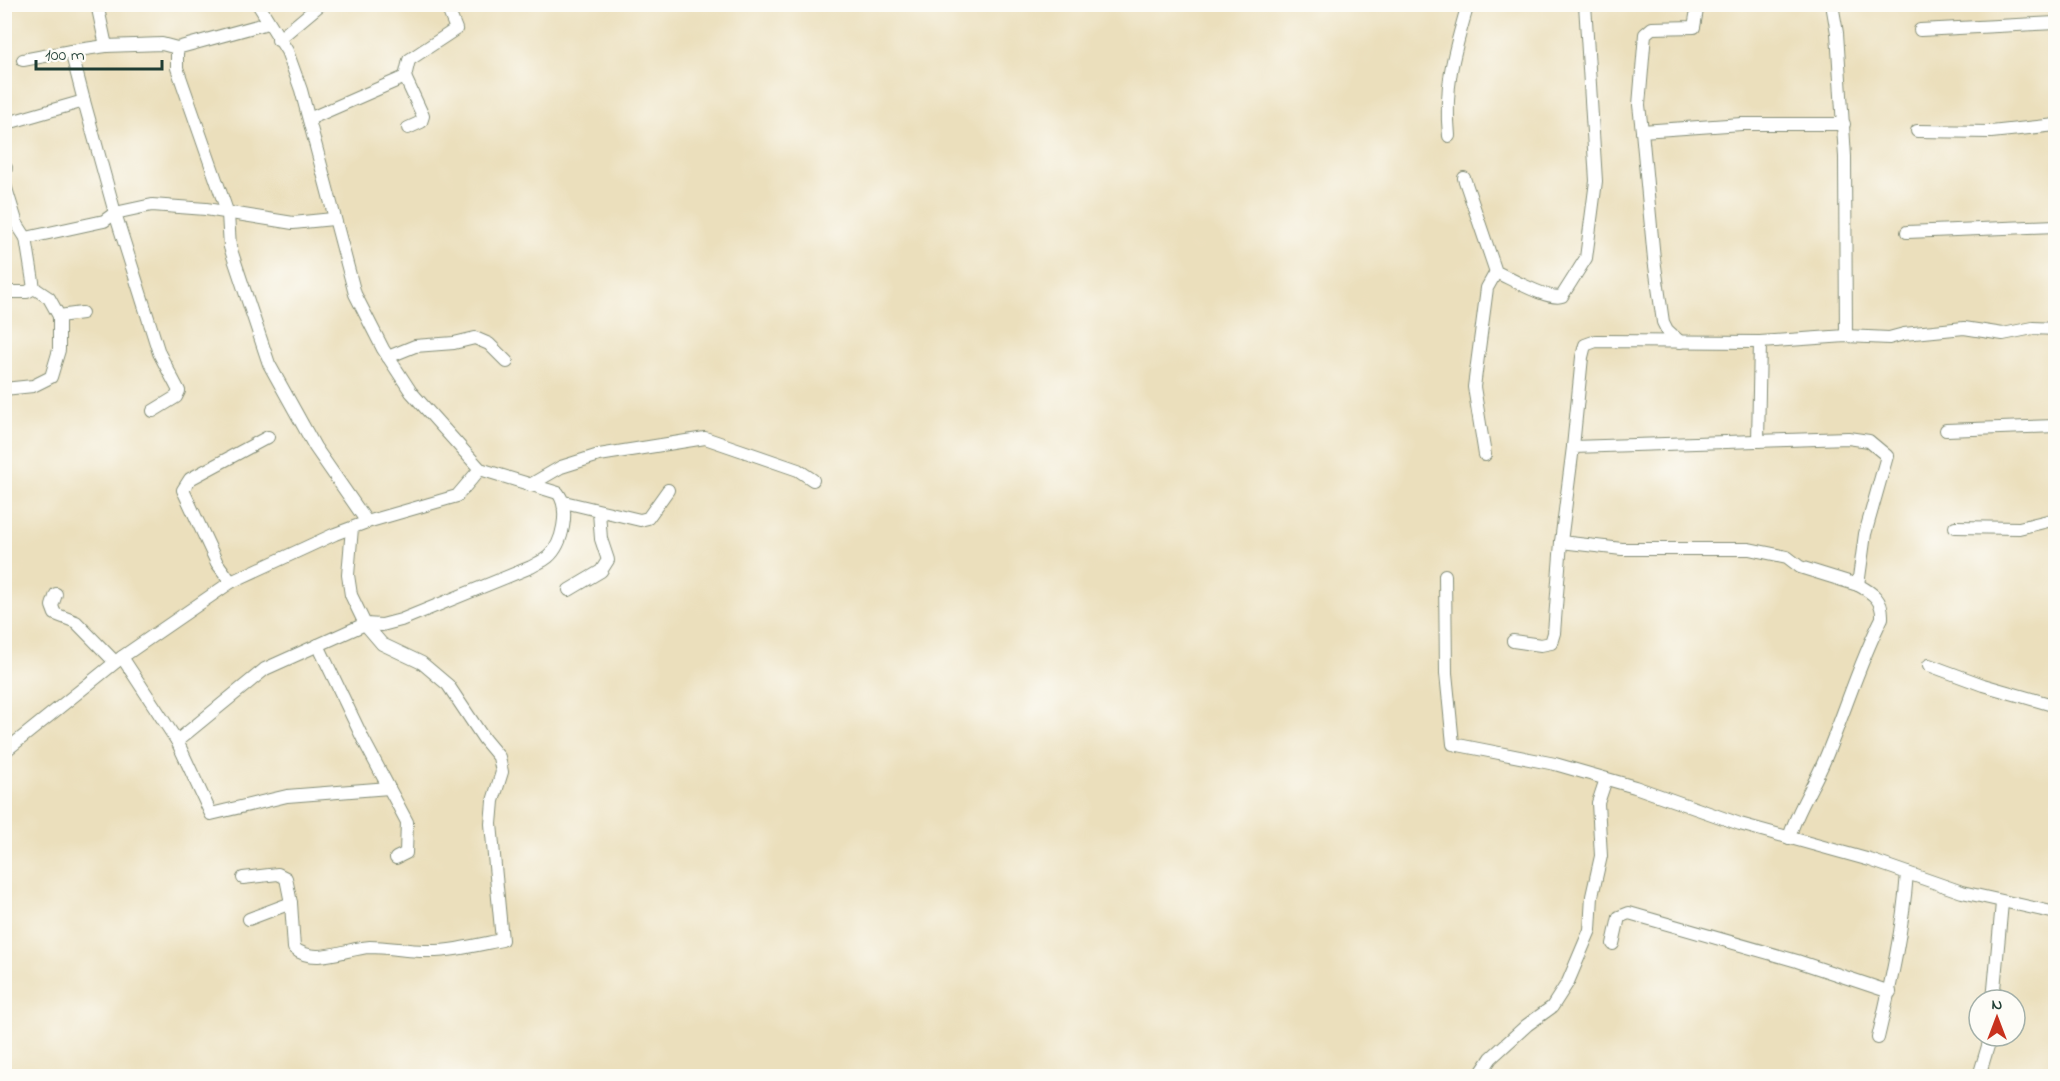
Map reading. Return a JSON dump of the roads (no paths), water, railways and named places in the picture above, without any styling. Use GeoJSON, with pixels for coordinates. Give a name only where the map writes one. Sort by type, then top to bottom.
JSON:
{"type":"FeatureCollection","features":[{"type":"Feature","properties":{"kind":"street"},"geometry":{"type":"LineString","coordinates":[[97,4],[106,46]]}},
{"type":"Feature","properties":{"kind":"street"},"geometry":{"type":"LineString","coordinates":[[258,4],[278,40],[287,51],[309,119],[333,219],[355,294],[388,357],[411,392],[480,469],[558,493],[564,502],[640,520],[648,518],[668,490]]}},
{"type":"Feature","properties":{"kind":"street"},"geometry":{"type":"LineString","coordinates":[[278,40],[321,4]]}},
{"type":"Feature","properties":{"kind":"street"},"geometry":{"type":"LineString","coordinates":[[408,128],[421,122],[423,116],[405,77],[409,60],[456,29],[446,4]]}},
{"type":"Feature","properties":{"kind":"street"},"geometry":{"type":"LineString","coordinates":[[1449,136],[1446,103],[1450,66],[1468,4]]}},
{"type":"Feature","properties":{"kind":"street"},"geometry":{"type":"LineString","coordinates":[[1496,272],[1560,298],[1586,258],[1596,181],[1585,4]]}},
{"type":"Feature","properties":{"kind":"street"},"geometry":{"type":"LineString","coordinates":[[1680,342],[1667,330],[1664,322],[1654,259],[1639,105],[1645,34],[1652,28],[1694,27],[1698,4]]}},
{"type":"Feature","properties":{"kind":"street"},"geometry":{"type":"LineString","coordinates":[[1832,4],[1837,33],[1844,124],[1846,336]]}},
{"type":"Feature","properties":{"kind":"street"},"geometry":{"type":"LineString","coordinates":[[23,60],[106,46],[162,44],[177,48],[268,23]]}},
{"type":"Feature","properties":{"kind":"street"},"geometry":{"type":"LineString","coordinates":[[1920,30],[2055,24]]}},
{"type":"Feature","properties":{"kind":"street"},"geometry":{"type":"LineString","coordinates":[[177,48],[177,68],[228,214],[230,247],[269,364],[315,447],[367,522]]}},
{"type":"Feature","properties":{"kind":"street"},"geometry":{"type":"LineString","coordinates":[[71,51],[115,213],[159,353],[178,391],[176,397],[153,411]]}},
{"type":"Feature","properties":{"kind":"street"},"geometry":{"type":"LineString","coordinates":[[309,119],[405,77]]}},
{"type":"Feature","properties":{"kind":"street"},"geometry":{"type":"LineString","coordinates":[[4,124],[84,101]]}},
{"type":"Feature","properties":{"kind":"street"},"geometry":{"type":"LineString","coordinates":[[1642,131],[1742,124],[1844,124]]}},
{"type":"Feature","properties":{"kind":"street"},"geometry":{"type":"LineString","coordinates":[[1917,131],[1991,132],[2055,126]]}},
{"type":"Feature","properties":{"kind":"street"},"geometry":{"type":"LineString","coordinates":[[1464,178],[1496,272],[1488,288],[1474,387],[1485,454]]}},
{"type":"Feature","properties":{"kind":"street"},"geometry":{"type":"LineString","coordinates":[[4,182],[17,224],[26,238],[34,288],[50,298],[59,316],[59,350],[51,377],[33,386],[4,389]]}},
{"type":"Feature","properties":{"kind":"street"},"geometry":{"type":"LineString","coordinates":[[26,238],[104,221],[115,213],[152,205],[206,208],[228,214],[293,223],[333,219]]}},
{"type":"Feature","properties":{"kind":"street"},"geometry":{"type":"LineString","coordinates":[[1907,232],[2055,226]]}},
{"type":"Feature","properties":{"kind":"street"},"geometry":{"type":"LineString","coordinates":[[4,292],[27,292],[34,288]]}},
{"type":"Feature","properties":{"kind":"street"},"geometry":{"type":"LineString","coordinates":[[59,316],[82,312]]}},
{"type":"Feature","properties":{"kind":"street"},"geometry":{"type":"LineString","coordinates":[[1513,641],[1541,645],[1551,643],[1554,633],[1560,542],[1585,345],[1596,341],[1760,342],[1846,336],[1889,338],[1904,334],[1964,328],[2003,334],[2033,328],[2055,328]]}},
{"type":"Feature","properties":{"kind":"street"},"geometry":{"type":"LineString","coordinates":[[388,357],[415,346],[454,343],[475,338],[489,344],[507,362]]}},
{"type":"Feature","properties":{"kind":"street"},"geometry":{"type":"LineString","coordinates":[[1758,441],[1760,342]]}},
{"type":"Feature","properties":{"kind":"street"},"geometry":{"type":"LineString","coordinates":[[1946,430],[2055,426]]}},
{"type":"Feature","properties":{"kind":"street"},"geometry":{"type":"LineString","coordinates":[[231,582],[217,563],[183,490],[190,478],[268,437]]}},
{"type":"Feature","properties":{"kind":"street"},"geometry":{"type":"LineString","coordinates":[[530,485],[561,467],[599,455],[705,438],[798,470],[813,480]]}},
{"type":"Feature","properties":{"kind":"street"},"geometry":{"type":"LineString","coordinates":[[1573,447],[1848,438],[1869,441],[1887,456],[1865,534],[1858,585]]}},
{"type":"Feature","properties":{"kind":"street"},"geometry":{"type":"LineString","coordinates":[[4,752],[118,659],[231,582],[307,546],[367,522],[457,496],[480,469]]}},
{"type":"Feature","properties":{"kind":"street"},"geometry":{"type":"LineString","coordinates":[[177,741],[265,669],[365,624],[382,625],[401,620],[531,567],[549,556],[559,543],[564,502]]}},
{"type":"Feature","properties":{"kind":"street"},"geometry":{"type":"LineString","coordinates":[[569,590],[601,571],[608,560],[601,539],[599,512]]}},
{"type":"Feature","properties":{"kind":"street"},"geometry":{"type":"LineString","coordinates":[[1955,527],[2019,528],[2055,519]]}},
{"type":"Feature","properties":{"kind":"street"},"geometry":{"type":"LineString","coordinates":[[243,878],[278,874],[285,878],[291,903],[294,948],[312,955],[371,947],[427,951],[502,940],[491,824],[493,801],[502,772],[499,757],[484,739],[448,685],[422,663],[382,644],[365,624],[351,595],[348,575],[352,528]]}},
{"type":"Feature","properties":{"kind":"street"},"geometry":{"type":"LineString","coordinates":[[1560,542],[1622,549],[1749,549],[1786,556],[1800,567],[1858,585],[1873,593],[1882,609],[1882,618],[1850,690],[1824,761],[1794,822],[1789,838]]}},
{"type":"Feature","properties":{"kind":"street"},"geometry":{"type":"LineString","coordinates":[[1446,575],[1445,663],[1453,744],[1533,759],[1606,779],[1740,824],[1907,873],[1962,892],[2002,903],[2055,913]]}},
{"type":"Feature","properties":{"kind":"street"},"geometry":{"type":"LineString","coordinates":[[56,594],[52,606],[55,614],[76,622],[118,659],[177,741],[211,814],[218,815],[287,796],[389,788]]}},
{"type":"Feature","properties":{"kind":"street"},"geometry":{"type":"LineString","coordinates":[[318,645],[407,822],[406,853],[396,858]]}},
{"type":"Feature","properties":{"kind":"street"},"geometry":{"type":"LineString","coordinates":[[1929,665],[1983,685],[2055,706]]}},
{"type":"Feature","properties":{"kind":"street"},"geometry":{"type":"LineString","coordinates":[[1479,1077],[1491,1058],[1527,1025],[1552,1007],[1572,972],[1590,930],[1592,896],[1601,856],[1598,803],[1606,779]]}},
{"type":"Feature","properties":{"kind":"street"},"geometry":{"type":"LineString","coordinates":[[1878,1038],[1890,992],[1905,904],[1907,873]]}},
{"type":"Feature","properties":{"kind":"street"},"geometry":{"type":"LineString","coordinates":[[249,919],[291,903]]}},
{"type":"Feature","properties":{"kind":"street"},"geometry":{"type":"LineString","coordinates":[[1994,988],[2002,903]]}},
{"type":"Feature","properties":{"kind":"street"},"geometry":{"type":"LineString","coordinates":[[1613,944],[1619,916],[1629,913],[1797,961],[1890,992]]}},
{"type":"Feature","properties":{"kind":"street"},"geometry":{"type":"LineString","coordinates":[[1978,1077],[1987,1048]]}}]}
